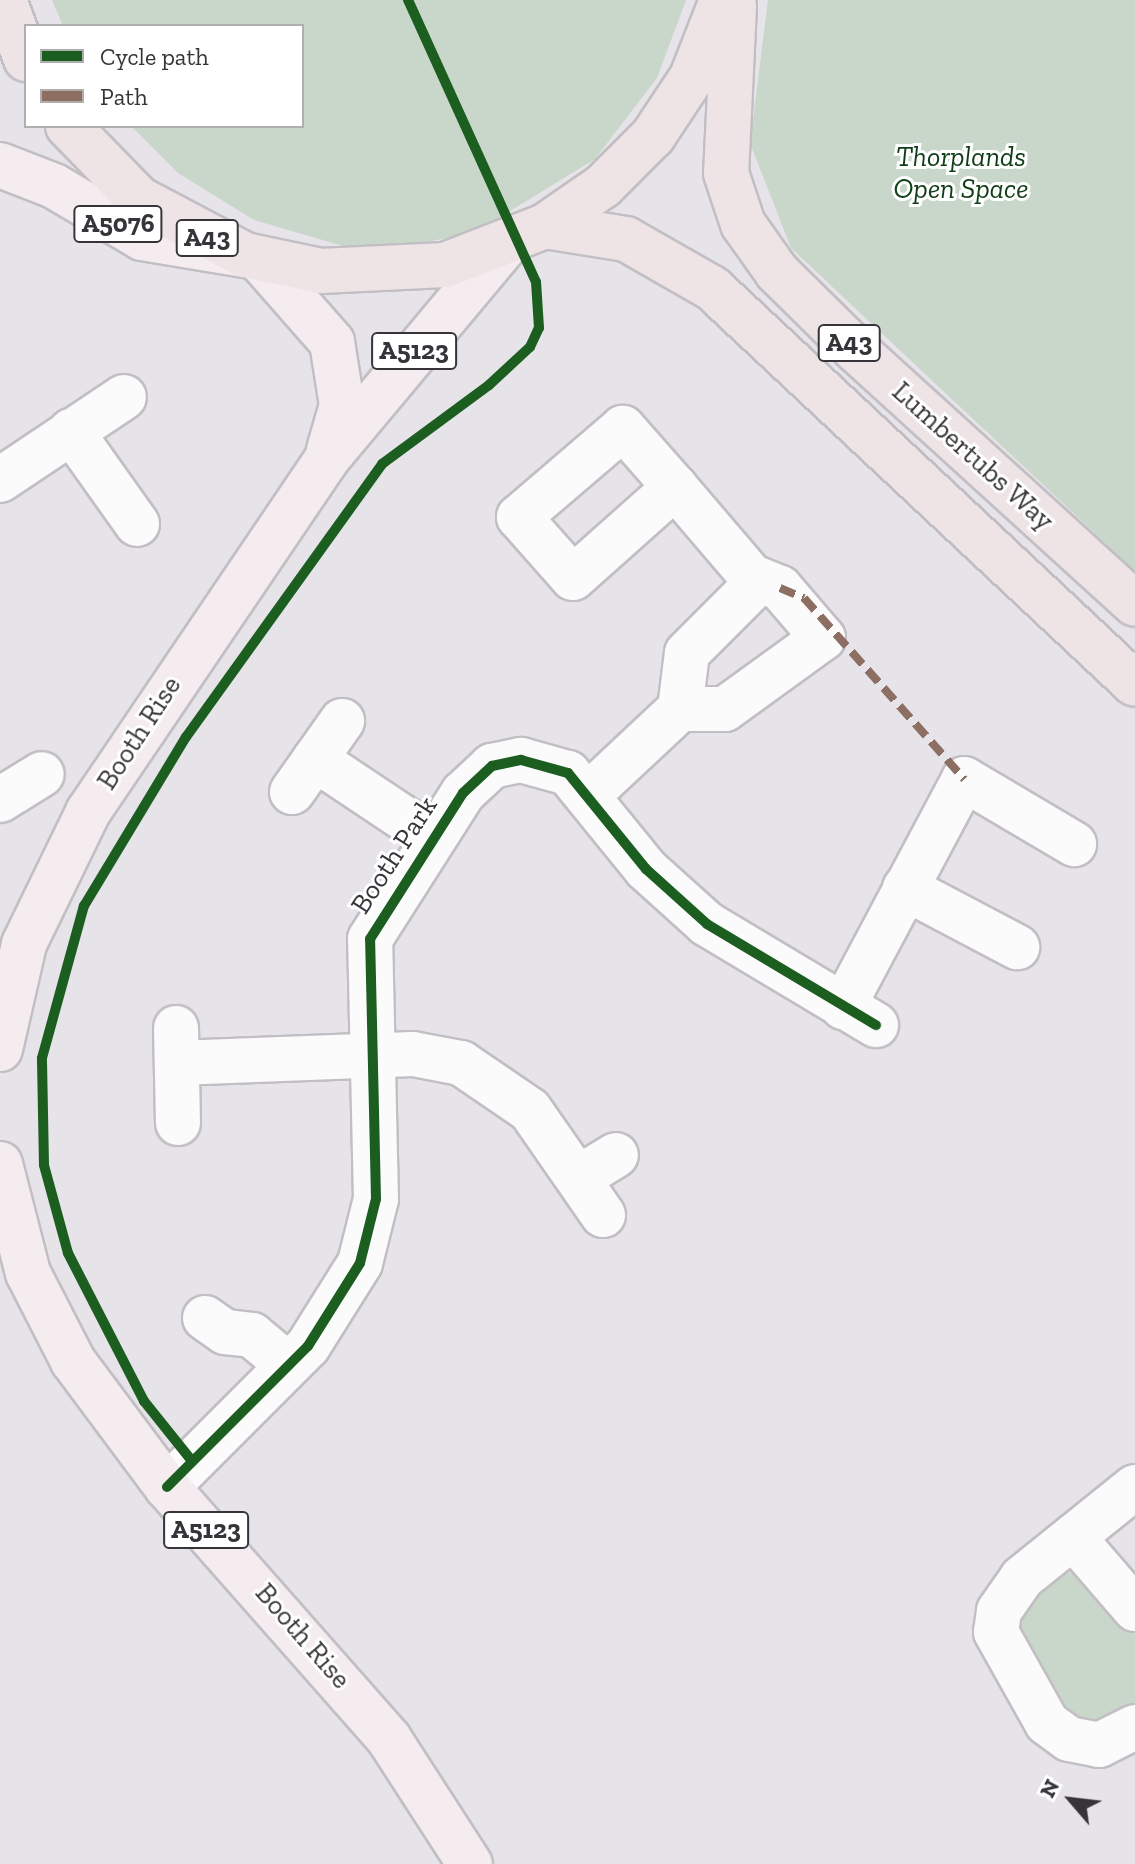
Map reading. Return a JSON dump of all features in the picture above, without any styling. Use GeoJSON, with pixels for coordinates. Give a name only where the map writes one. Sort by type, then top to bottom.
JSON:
{"type":"FeatureCollection","features":[{"type":"Feature","properties":{"kind":"highway"},"geometry":{"type":"LineString","coordinates":[[4,0],[24,54]]}},
{"type":"Feature","properties":{"kind":"highway","name":"A43"},"geometry":{"type":"LineString","coordinates":[[70,128],[139,199],[252,257],[383,273],[505,246],[545,226],[603,186],[653,136],[692,77],[722,0]]}},
{"type":"Feature","properties":{"kind":"highway","name":"Lumbertubs Way"},"geometry":{"type":"LineString","coordinates":[[734,0],[726,173],[743,224],[777,272],[856,350],[1135,604]]}},
{"type":"Feature","properties":{"kind":"highway","name":"Lumbertubs Way"},"geometry":{"type":"LineString","coordinates":[[545,226],[626,239],[712,288],[1135,684]]}},
{"type":"Feature","properties":{"kind":"main road","name":"A5076"},"geometry":{"type":"LineString","coordinates":[[0,165],[54,186],[142,238],[252,257]]}},
{"type":"Feature","properties":{"kind":"main road","name":"Booth Rise"},"geometry":{"type":"LineString","coordinates":[[1,1036],[24,944],[54,871],[165,692],[326,460],[505,246]]}},
{"type":"Feature","properties":{"kind":"main road","name":"Booth Rise"},"geometry":{"type":"LineString","coordinates":[[252,257],[312,311],[336,353],[342,405],[326,460]]}},
{"type":"Feature","properties":{"kind":"main road","name":"Booth Rise"},"geometry":{"type":"LineString","coordinates":[[0,1164],[11,1221],[48,1317],[167,1487],[333,1667],[470,1864]]}},
{"type":"Feature","properties":{"kind":"street"},"geometry":{"type":"LineString","coordinates":[[0,480],[124,397]]}},
{"type":"Feature","properties":{"kind":"street"},"geometry":{"type":"LineString","coordinates":[[71,431],[137,524]]}},
{"type":"Feature","properties":{"kind":"street"},"geometry":{"type":"LineString","coordinates":[[675,487],[760,580],[780,588],[823,638],[725,709],[680,709]]}},
{"type":"Feature","properties":{"kind":"street"},"geometry":{"type":"LineString","coordinates":[[588,795],[680,709],[687,653],[760,580]]}},
{"type":"Feature","properties":{"kind":"street","name":"Booth Park"},"geometry":{"type":"LineString","coordinates":[[342,721],[304,775],[432,837]]}},
{"type":"Feature","properties":{"kind":"street","name":"Booth Park"},"geometry":{"type":"LineString","coordinates":[[167,1487],[288,1365],[348,1289],[371,1233],[370,939],[432,837],[477,777],[505,761],[554,767],[588,795],[646,869],[707,924],[860,1016],[905,888]]}},
{"type":"Feature","properties":{"kind":"street"},"geometry":{"type":"LineString","coordinates":[[0,800],[42,774]]}},
{"type":"Feature","properties":{"kind":"street"},"geometry":{"type":"LineString","coordinates":[[1017,947],[905,888],[964,779],[1074,844]]}},
{"type":"Feature","properties":{"kind":"street"},"geometry":{"type":"LineString","coordinates":[[178,1123],[177,1045],[440,1057],[487,1074],[598,1166],[603,1215]]}},
{"type":"Feature","properties":{"kind":"street"},"geometry":{"type":"LineString","coordinates":[[205,1318],[225,1332],[252,1335],[288,1365]]}},
{"type":"Feature","properties":{"kind":"street"},"geometry":{"type":"LineString","coordinates":[[1135,1487],[1008,1595],[996,1632],[1002,1651],[1047,1723],[1069,1739],[1099,1745],[1135,1727]]}},
{"type":"Feature","properties":{"kind":"street"},"geometry":{"type":"LineString","coordinates":[[1073,1537],[1135,1609]]}},
{"type":"Feature","properties":{"kind":"green space"},"geometry":{"type":"Polygon","coordinates":[[[52,0],[686,0],[657,78],[595,159],[474,233],[367,253],[254,220],[178,173],[133,128],[304,128],[304,24],[62,24],[52,0]]]}},
{"type":"Feature","properties":{"kind":"green space","name":"Thorplands Open Space"},"geometry":{"type":"Polygon","coordinates":[[[768,0],[1135,0],[1135,571],[791,248],[750,143],[768,0]]]}},
{"type":"Feature","properties":{"kind":"green space"},"geometry":{"type":"Polygon","coordinates":[[[1058,1571],[1085,1575],[1135,1629],[1135,1711],[1105,1729],[1067,1725],[1009,1619],[1058,1571]]]}},
{"type":"Feature","properties":{"kind":"marked path"},"geometry":{"type":"LineString","coordinates":[[780,588],[804,598],[964,779]]}},
{"type":"Feature","properties":{"kind":"cycle path"},"geometry":{"type":"LineString","coordinates":[[192,1461],[144,1401],[68,1253],[44,1165],[42,1058],[84,906],[186,737],[382,464],[489,385],[530,347],[539,328],[536,282],[408,0]]}},
{"type":"Feature","properties":{"kind":"cycle path"},"geometry":{"type":"LineString","coordinates":[[167,1487],[308,1346],[360,1263],[376,1199],[370,939],[463,793],[492,766],[521,760],[568,773],[646,869],[707,924],[876,1025]]}}]}
